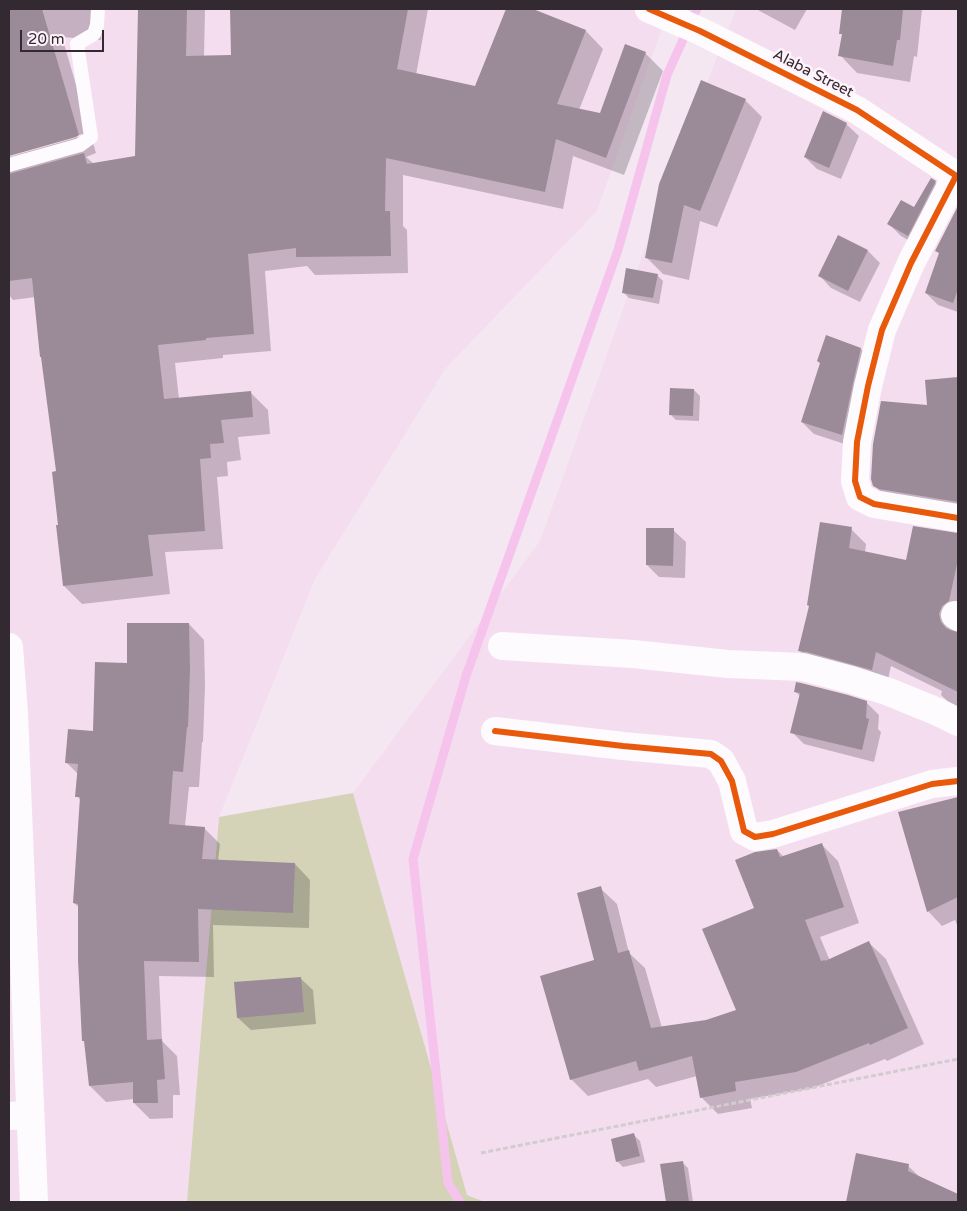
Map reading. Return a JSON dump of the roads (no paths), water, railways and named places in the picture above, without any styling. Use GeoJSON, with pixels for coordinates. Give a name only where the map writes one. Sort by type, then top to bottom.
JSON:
{"type":"FeatureCollection","features":[{"type":"Feature","properties":{"kind":"street","name":"Alaba Street"},"geometry":{"type":"LineString","coordinates":[[661,14],[700,31],[857,110],[957,176]]}},
{"type":"Feature","properties":{"kind":"street"},"geometry":{"type":"LineString","coordinates":[[957,176],[911,263],[882,330],[857,442],[854,481],[860,496],[874,504],[958,518]]}},
{"type":"Feature","properties":{"kind":"street"},"geometry":{"type":"LineString","coordinates":[[502,646],[633,654],[728,664],[803,667],[889,692],[958,722]]}},
{"type":"Feature","properties":{"kind":"street"},"geometry":{"type":"LineString","coordinates":[[9,648],[14,714],[20,1115],[34,1202]]}},
{"type":"Feature","properties":{"kind":"street"},"geometry":{"type":"LineString","coordinates":[[496,731],[712,754],[721,761],[732,780],[744,832],[755,837],[773,834],[932,784],[958,781]]}},
{"type":"Feature","properties":{"kind":"lane"},"geometry":{"type":"LineString","coordinates":[[9,165],[80,145],[91,137],[77,44],[94,34],[97,25],[98,9]]}},
{"type":"Feature","properties":{"kind":"waterway"},"geometry":{"type":"LineString","coordinates":[[460,1202],[448,1183],[413,859],[466,676],[618,250],[667,75],[697,9]]}}]}
